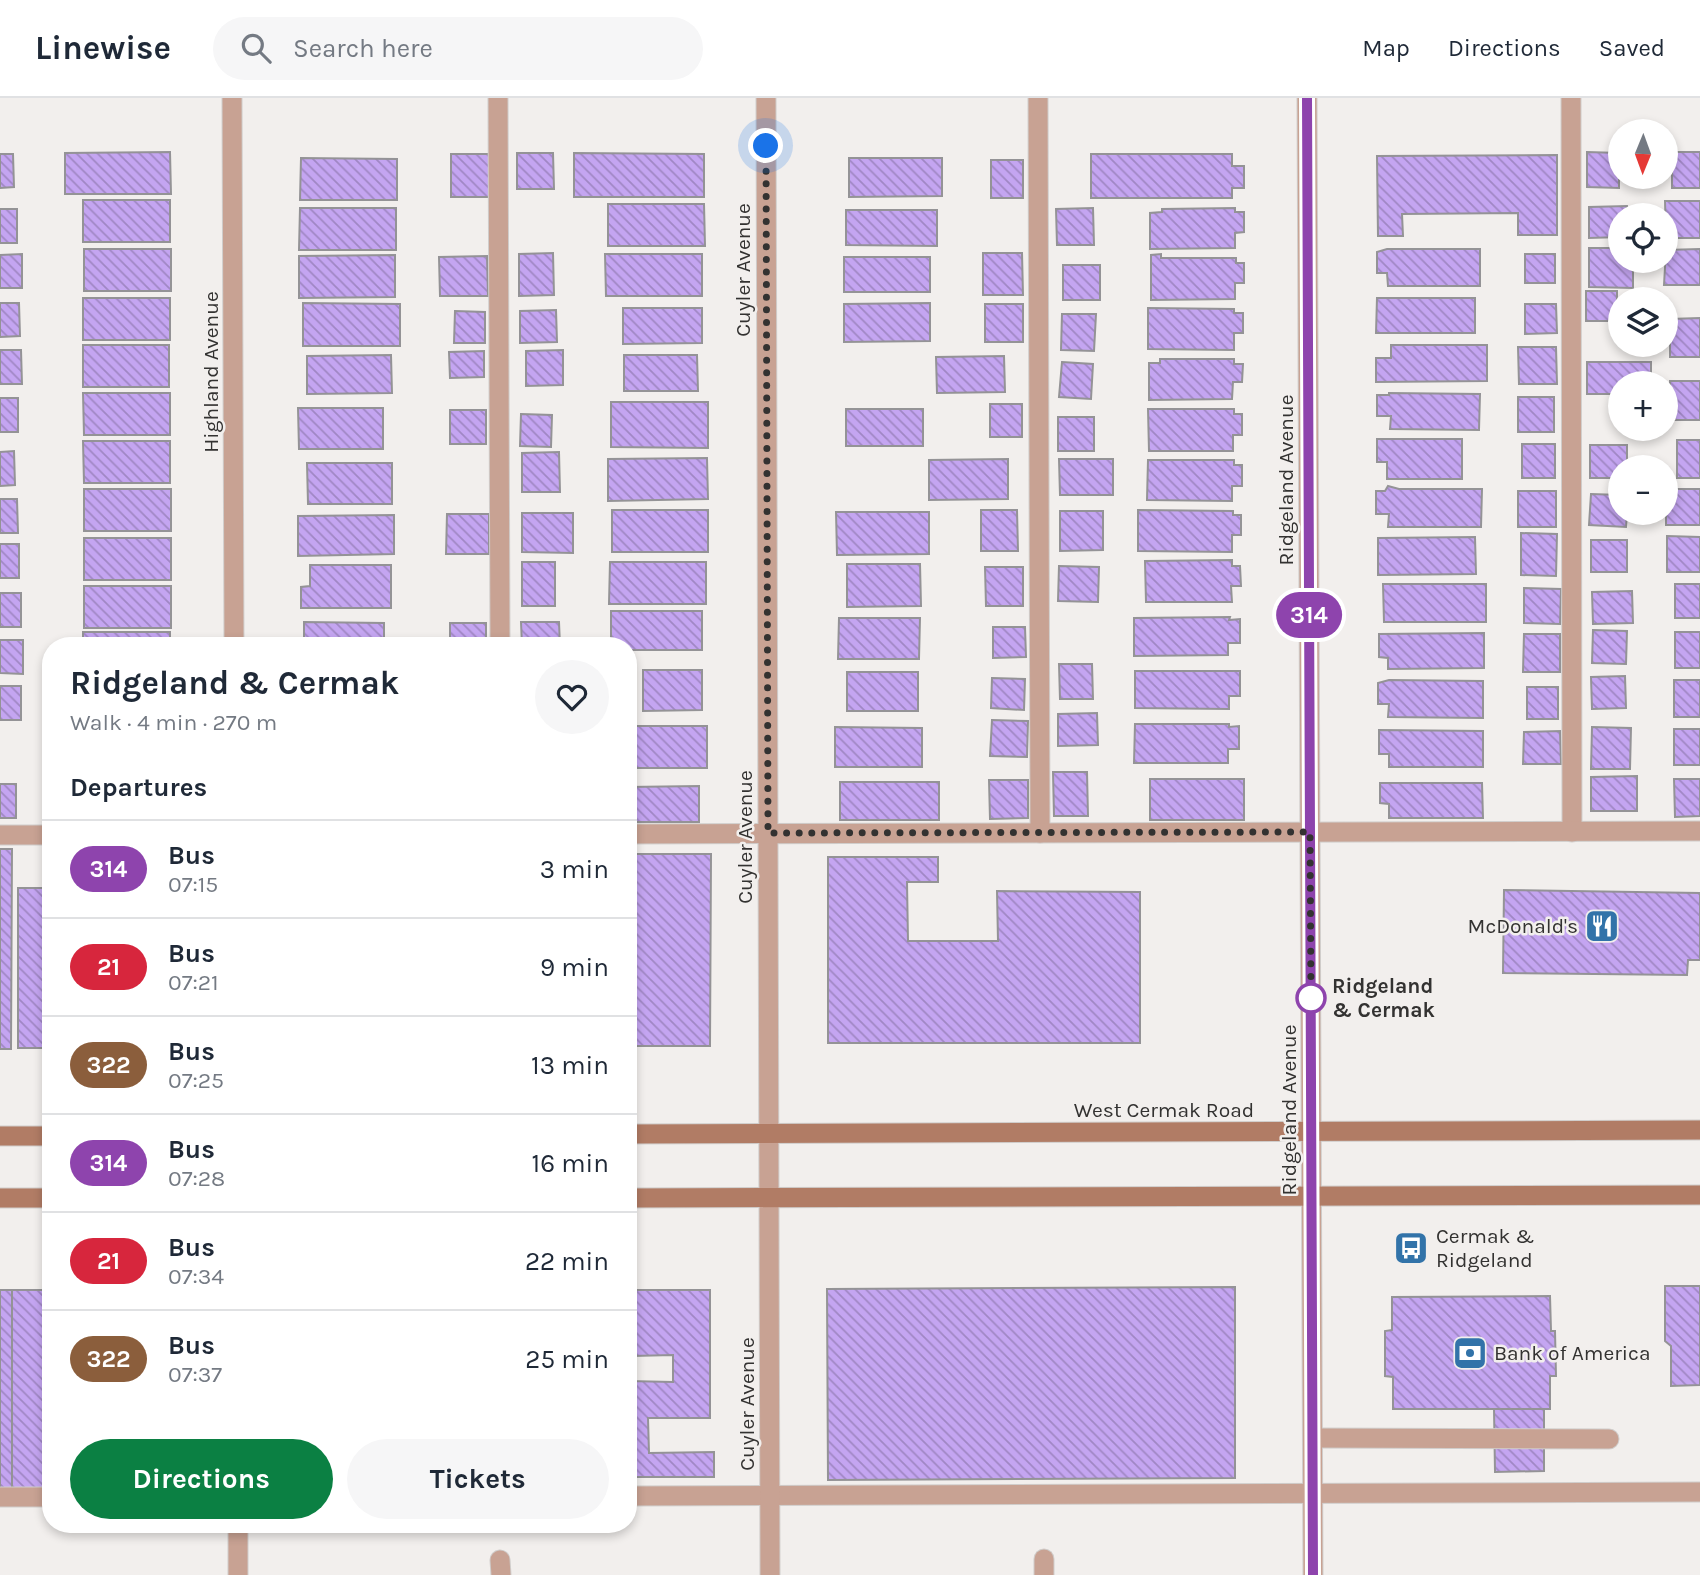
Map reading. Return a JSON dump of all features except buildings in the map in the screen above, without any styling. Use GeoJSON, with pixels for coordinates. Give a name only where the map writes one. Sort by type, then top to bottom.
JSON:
{"type":"FeatureCollection","features":[{"type":"Feature","properties":{"kind":"main road","name":"West Cermak Road"},"geometry":{"type":"LineString","coordinates":[[637,1134],[1700,1130]]}},
{"type":"Feature","properties":{"kind":"main road"},"geometry":{"type":"LineString","coordinates":[[0,1136],[42,1136]]}},
{"type":"Feature","properties":{"kind":"main road"},"geometry":{"type":"LineString","coordinates":[[637,1198],[1700,1195]]}},
{"type":"Feature","properties":{"kind":"main road"},"geometry":{"type":"LineString","coordinates":[[0,1198],[42,1198]]}},
{"type":"Feature","properties":{"kind":"street","name":"Highland Avenue"},"geometry":{"type":"LineString","coordinates":[[232,98],[234,637]]}},
{"type":"Feature","properties":{"kind":"street"},"geometry":{"type":"LineString","coordinates":[[498,98],[500,637]]}},
{"type":"Feature","properties":{"kind":"street","name":"Cuyler Avenue"},"geometry":{"type":"LineString","coordinates":[[766,98],[770,1575]]}},
{"type":"Feature","properties":{"kind":"street"},"geometry":{"type":"LineString","coordinates":[[1038,98],[1040,833]]}},
{"type":"Feature","properties":{"kind":"street","name":"Ridgeland Avenue"},"geometry":{"type":"LineString","coordinates":[[1307,98],[1313,1575]]}},
{"type":"Feature","properties":{"kind":"street"},"geometry":{"type":"LineString","coordinates":[[1571,98],[1572,832]]}},
{"type":"Feature","properties":{"kind":"street"},"geometry":{"type":"LineString","coordinates":[[637,834],[1700,831]]}},
{"type":"Feature","properties":{"kind":"street"},"geometry":{"type":"LineString","coordinates":[[0,835],[42,835]]}},
{"type":"Feature","properties":{"kind":"street"},"geometry":{"type":"LineString","coordinates":[[1312,1438],[1609,1439]]}},
{"type":"Feature","properties":{"kind":"street"},"geometry":{"type":"LineString","coordinates":[[637,1496],[1700,1492]]}},
{"type":"Feature","properties":{"kind":"street"},"geometry":{"type":"LineString","coordinates":[[0,1497],[42,1497]]}},
{"type":"Feature","properties":{"kind":"street"},"geometry":{"type":"LineString","coordinates":[[237,1533],[238,1575]]}},
{"type":"Feature","properties":{"kind":"bus line","name":"314"},"geometry":{"type":"LineString","coordinates":[[1307,98],[1313,1575]]}},
{"type":"Feature","properties":{"kind":"place","name":"McDonald's"},"geometry":{"type":"Point","coordinates":[1602,926]}},
{"type":"Feature","properties":{"kind":"place","name":"Ridgeland & Cermak"},"geometry":{"type":"Point","coordinates":[1311,998]}},
{"type":"Feature","properties":{"kind":"place","name":"Cermak & Ridgeland"},"geometry":{"type":"Point","coordinates":[1411,1248]}},
{"type":"Feature","properties":{"kind":"place","name":"Bank of America"},"geometry":{"type":"Point","coordinates":[1470,1353]}},
{"type":"Feature","properties":{"kind":"route"},"geometry":{"type":"LineString","coordinates":[[766,146],[768,833],[1310,832],[1311,1002],[1311,998]]}}]}
